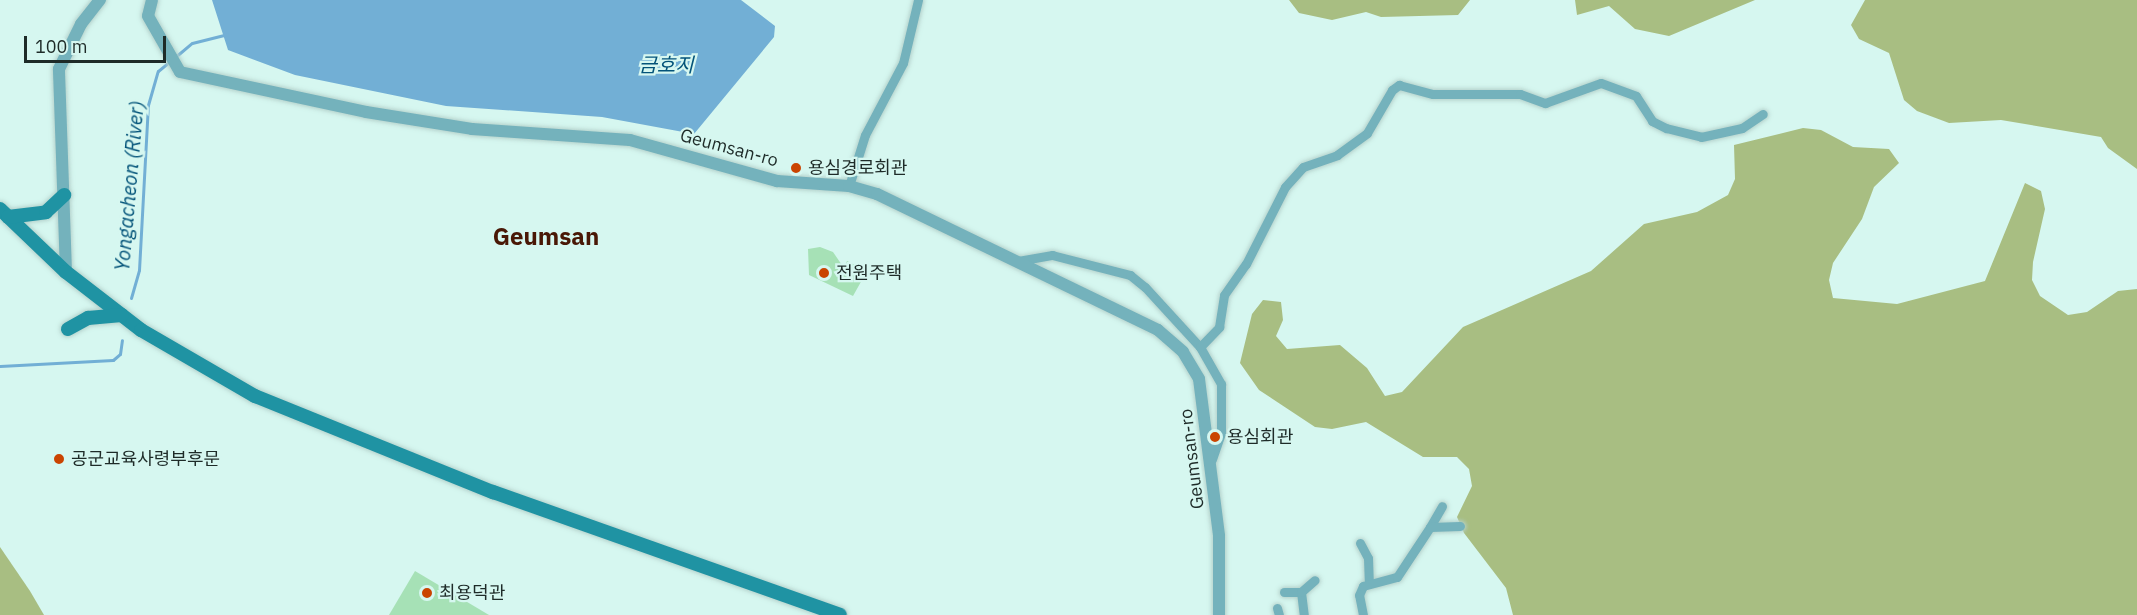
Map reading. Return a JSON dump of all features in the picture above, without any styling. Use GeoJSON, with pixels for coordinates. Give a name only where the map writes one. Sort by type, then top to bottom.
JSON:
{"type":"FeatureCollection","features":[{"type":"Feature","properties":{"kind":"main road"},"geometry":{"type":"LineString","coordinates":[[4,213],[46,212],[64,195]]}},
{"type":"Feature","properties":{"kind":"main road"},"geometry":{"type":"LineString","coordinates":[[4,213],[66,273],[122,315],[255,396],[493,492],[840,615]]}},
{"type":"Feature","properties":{"kind":"main road"},"geometry":{"type":"LineString","coordinates":[[68,329],[88,318],[122,315]]}},
{"type":"Feature","properties":{"kind":"street"},"geometry":{"type":"LineString","coordinates":[[66,273],[59,69],[81,24],[100,0]]}},
{"type":"Feature","properties":{"kind":"street","name":"Geumsan-ro"},"geometry":{"type":"LineString","coordinates":[[152,0],[148,16],[158,39],[180,72],[366,112],[472,129],[630,140],[777,181],[849,186],[898,202],[1158,330],[1183,352],[1199,379],[1212,459],[1219,615]]}},
{"type":"Feature","properties":{"kind":"street"},"geometry":{"type":"LineString","coordinates":[[849,186],[865,135],[903,63],[918,0]]}},
{"type":"Feature","properties":{"kind":"street"},"geometry":{"type":"LineString","coordinates":[[1200,347],[1219,327],[1224,295],[1246,264],[1285,187],[1303,167],[1337,155],[1367,133],[1392,90],[1399,85],[1433,94],[1520,94],[1545,103],[1601,83],[1635,96],[1652,121],[1666,129],[1701,137],[1743,128],[1763,114]]}},
{"type":"Feature","properties":{"kind":"street"},"geometry":{"type":"LineString","coordinates":[[1018,261],[1052,255],[1130,275],[1200,347],[1221,384],[1224,401],[1212,459]]}},
{"type":"Feature","properties":{"kind":"street"},"geometry":{"type":"LineString","coordinates":[[1363,615],[1359,595],[1369,584],[1397,577],[1442,506]]}},
{"type":"Feature","properties":{"kind":"street"},"geometry":{"type":"LineString","coordinates":[[1430,527],[1460,526]]}},
{"type":"Feature","properties":{"kind":"street"},"geometry":{"type":"LineString","coordinates":[[1360,543],[1368,558],[1369,584]]}},
{"type":"Feature","properties":{"kind":"street"},"geometry":{"type":"LineString","coordinates":[[1284,592],[1301,592],[1315,580]]}},
{"type":"Feature","properties":{"kind":"street"},"geometry":{"type":"LineString","coordinates":[[1301,592],[1304,615]]}},
{"type":"Feature","properties":{"kind":"green space"},"geometry":{"type":"Polygon","coordinates":[[[1289,0],[1470,0],[1458,15],[1381,17],[1366,12],[1332,20],[1299,13],[1289,0]]]}},
{"type":"Feature","properties":{"kind":"green space"},"geometry":{"type":"Polygon","coordinates":[[[1575,0],[1755,0],[1669,36],[1635,29],[1609,6],[1577,15],[1575,0]]]}},
{"type":"Feature","properties":{"kind":"green space"},"geometry":{"type":"Polygon","coordinates":[[[1865,0],[2137,0],[2137,169],[2108,148],[2101,137],[2001,120],[1949,123],[1917,111],[1904,100],[1889,53],[1859,39],[1851,25],[1865,0]]]}},
{"type":"Feature","properties":{"kind":"green space"},"geometry":{"type":"Polygon","coordinates":[[[1803,128],[1821,130],[1853,147],[1889,149],[1899,163],[1874,187],[1862,219],[1833,263],[1829,280],[1833,298],[1897,304],[1985,281],[2025,183],[2041,191],[2045,209],[2033,262],[2032,280],[2040,296],[2068,315],[2087,312],[2118,291],[2137,289],[2137,615],[1513,615],[1506,588],[1464,533],[1457,517],[1472,486],[1469,469],[1457,457],[1423,457],[1366,422],[1332,429],[1315,427],[1259,390],[1240,363],[1252,314],[1263,300],[1281,302],[1283,320],[1276,336],[1287,349],[1340,345],[1367,368],[1385,396],[1402,392],[1463,327],[1591,271],[1644,224],[1697,212],[1728,195],[1735,179],[1734,145],[1803,128]]]}},
{"type":"Feature","properties":{"kind":"green space"},"geometry":{"type":"Polygon","coordinates":[[[0,547],[30,591],[44,615],[0,615],[0,547]]]}},
{"type":"Feature","properties":{"kind":"water","name":"금호지"},"geometry":{"type":"Polygon","coordinates":[[[212,0],[741,0],[775,26],[774,37],[694,134],[602,117],[446,106],[295,75],[228,50],[212,0]]]}},
{"type":"Feature","properties":{"kind":"building","name":"전원주택"},"geometry":{"type":"Polygon","coordinates":[[[820,247],[833,252],[844,268],[847,261],[867,271],[853,296],[809,275],[808,249],[820,247]]]}},
{"type":"Feature","properties":{"kind":"building","name":"최용덕관"},"geometry":{"type":"Polygon","coordinates":[[[415,571],[489,615],[389,615],[415,571]]]}},
{"type":"Feature","properties":{"kind":"waterway","name":"Yongacheon (River)"},"geometry":{"type":"LineString","coordinates":[[174,58],[192,43],[227,34]]}},
{"type":"Feature","properties":{"kind":"waterway","name":"Yongacheon (River)"},"geometry":{"type":"LineString","coordinates":[[131,298],[139,270],[148,105],[158,71],[169,62]]}},
{"type":"Feature","properties":{"kind":"waterway","name":"Yongacheon (River)"},"geometry":{"type":"LineString","coordinates":[[0,366],[113,360],[120,354],[122,340]]}},
{"type":"Feature","properties":{"kind":"place","name":"용심경로회관"},"geometry":{"type":"Point","coordinates":[796,168]}},
{"type":"Feature","properties":{"kind":"place","name":"전원주택"},"geometry":{"type":"Point","coordinates":[824,273]}},
{"type":"Feature","properties":{"kind":"place","name":"용심회관"},"geometry":{"type":"Point","coordinates":[1215,437]}},
{"type":"Feature","properties":{"kind":"place","name":"공군교육사령부후문"},"geometry":{"type":"Point","coordinates":[59,459]}},
{"type":"Feature","properties":{"kind":"place","name":"최용덕관"},"geometry":{"type":"Point","coordinates":[427,593]}},
{"type":"Feature","properties":{"kind":"district","name":"Geumsan"},"geometry":{"type":"Point","coordinates":[546,237]}}]}
